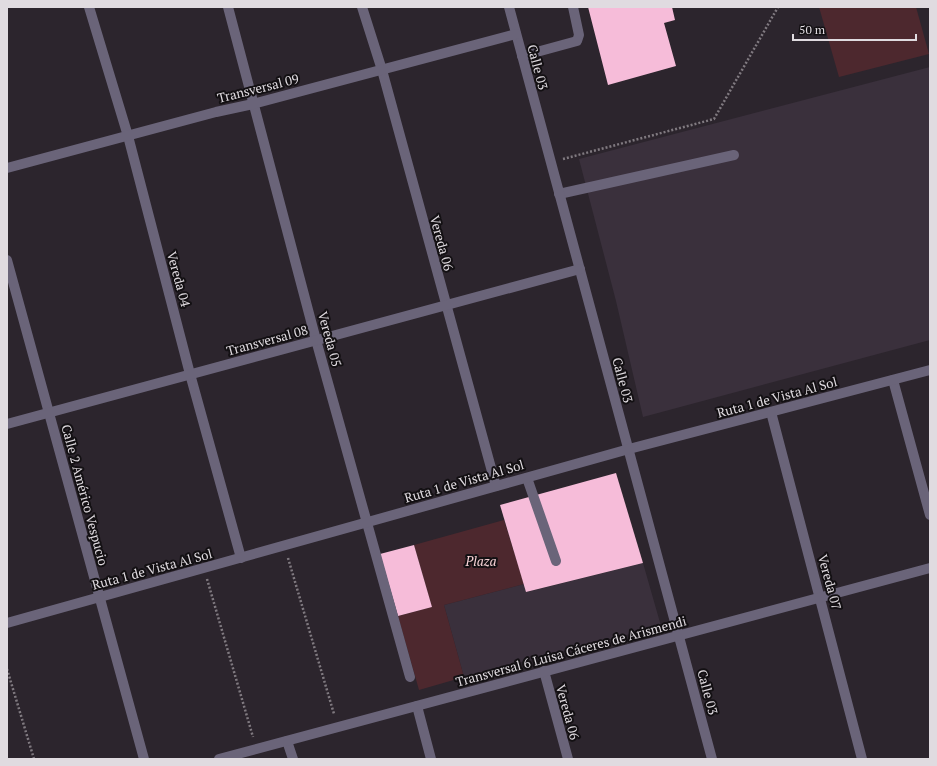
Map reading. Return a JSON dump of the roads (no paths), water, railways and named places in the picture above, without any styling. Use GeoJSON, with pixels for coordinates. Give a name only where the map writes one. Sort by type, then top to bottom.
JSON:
{"type":"FeatureCollection","features":[{"type":"Feature","properties":{"kind":"street","name":"Vereda 04"},"geometry":{"type":"LineString","coordinates":[[89,7],[128,136],[190,374],[241,558]]}},
{"type":"Feature","properties":{"kind":"street","name":"Vereda 05"},"geometry":{"type":"LineString","coordinates":[[228,7],[316,340],[410,677]]}},
{"type":"Feature","properties":{"kind":"street","name":"Vereda 06"},"geometry":{"type":"LineString","coordinates":[[362,7],[382,70],[445,305],[496,486]]}},
{"type":"Feature","properties":{"kind":"street","name":"Calle 03"},"geometry":{"type":"LineString","coordinates":[[509,7],[712,759]]}},
{"type":"Feature","properties":{"kind":"street"},"geometry":{"type":"LineString","coordinates":[[522,56],[577,41],[579,35],[575,12],[572,7]]}},
{"type":"Feature","properties":{"kind":"street","name":"Transversal 09"},"geometry":{"type":"LineString","coordinates":[[7,168],[516,34]]}},
{"type":"Feature","properties":{"kind":"street"},"geometry":{"type":"LineString","coordinates":[[559,194],[734,155]]}},
{"type":"Feature","properties":{"kind":"street","name":"Calle 2 Américo Vespucio"},"geometry":{"type":"LineString","coordinates":[[7,260],[144,759]]}},
{"type":"Feature","properties":{"kind":"street","name":"Transversal 08"},"geometry":{"type":"LineString","coordinates":[[7,424],[580,269]]}},
{"type":"Feature","properties":{"kind":"street","name":"Ruta 1 de Vista Al Sol"},"geometry":{"type":"LineString","coordinates":[[7,624],[628,449],[930,370]]}},
{"type":"Feature","properties":{"kind":"street"},"geometry":{"type":"LineString","coordinates":[[893,380],[930,515]]}},
{"type":"Feature","properties":{"kind":"street","name":"Vereda 07"},"geometry":{"type":"LineString","coordinates":[[771,412],[862,759]]}},
{"type":"Feature","properties":{"kind":"street"},"geometry":{"type":"LineString","coordinates":[[526,478],[556,561]]}},
{"type":"Feature","properties":{"kind":"street","name":"Transversal 6 Luisa Cáceres de Arismendi"},"geometry":{"type":"LineString","coordinates":[[219,759],[930,568]]}},
{"type":"Feature","properties":{"kind":"street","name":"Vereda 06"},"geometry":{"type":"LineString","coordinates":[[544,671],[568,759]]}},
{"type":"Feature","properties":{"kind":"street"},"geometry":{"type":"LineString","coordinates":[[417,706],[431,759]]}},
{"type":"Feature","properties":{"kind":"street"},"geometry":{"type":"LineString","coordinates":[[287,741],[293,759]]}},
{"type":"Feature","properties":{"kind":"park label","name":"Plaza"},"geometry":{"type":"Point","coordinates":[481,561]}}]}
